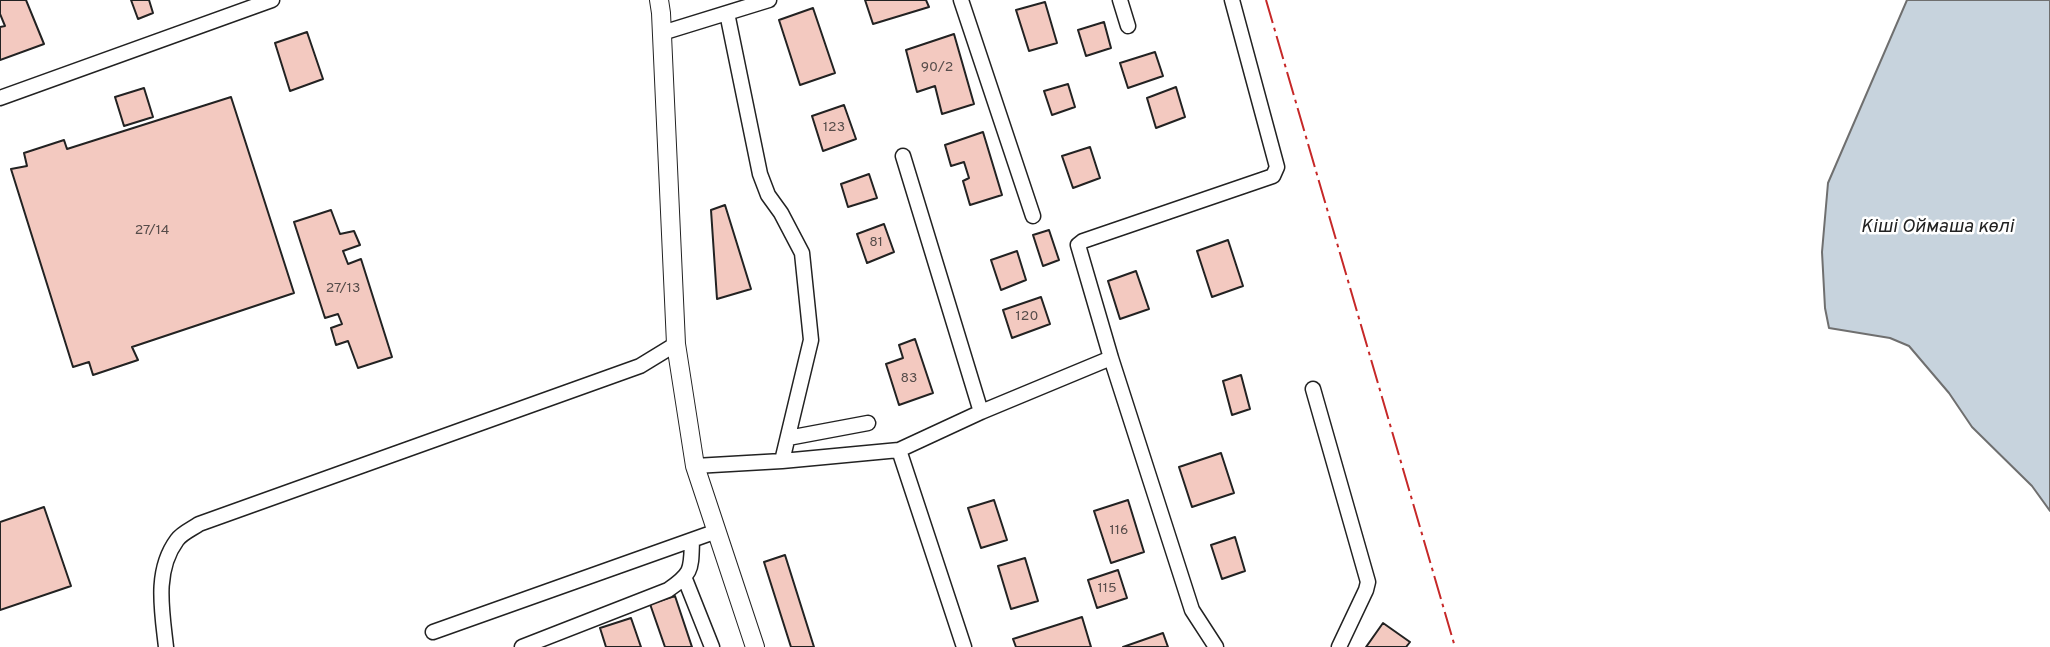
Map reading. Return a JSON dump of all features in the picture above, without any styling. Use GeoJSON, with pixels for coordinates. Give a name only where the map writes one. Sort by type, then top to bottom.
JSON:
{"type":"FeatureCollection","features":[{"type":"Feature","properties":{"kind":"street"},"geometry":{"type":"LineString","coordinates":[[0,98],[272,0]]}},
{"type":"Feature","properties":{"kind":"street"},"geometry":{"type":"LineString","coordinates":[[659,0],[676,344],[695,466],[755,647]]}},
{"type":"Feature","properties":{"kind":"street"},"geometry":{"type":"LineString","coordinates":[[662,33],[769,0]]}},
{"type":"Feature","properties":{"kind":"street"},"geometry":{"type":"LineString","coordinates":[[961,0],[1033,216]]}},
{"type":"Feature","properties":{"kind":"street"},"geometry":{"type":"LineString","coordinates":[[1120,0],[1128,26]]}},
{"type":"Feature","properties":{"kind":"street"},"geometry":{"type":"LineString","coordinates":[[1216,647],[1192,610],[1111,358],[1078,245],[1083,241],[1273,176],[1277,167],[1232,0]]}},
{"type":"Feature","properties":{"kind":"street"},"geometry":{"type":"LineString","coordinates":[[727,13],[760,174],[768,195],[802,253],[811,340],[782,461]]}},
{"type":"Feature","properties":{"kind":"street"},"geometry":{"type":"LineString","coordinates":[[903,156],[981,412]]}},
{"type":"Feature","properties":{"kind":"street"},"geometry":{"type":"LineString","coordinates":[[166,647],[161,600],[164,562],[178,538],[200,524],[640,366],[676,344]]}},
{"type":"Feature","properties":{"kind":"street"},"geometry":{"type":"LineString","coordinates":[[695,466],[898,450],[1111,358]]}},
{"type":"Feature","properties":{"kind":"street"},"geometry":{"type":"LineString","coordinates":[[1313,389],[1368,582],[1339,647]]}},
{"type":"Feature","properties":{"kind":"street"},"geometry":{"type":"LineString","coordinates":[[788,438],[868,424]]}},
{"type":"Feature","properties":{"kind":"street"},"geometry":{"type":"LineString","coordinates":[[898,450],[964,647]]}},
{"type":"Feature","properties":{"kind":"street"},"geometry":{"type":"LineString","coordinates":[[433,632],[717,531]]}},
{"type":"Feature","properties":{"kind":"street"},"geometry":{"type":"LineString","coordinates":[[522,647],[668,590],[685,579],[691,567],[692,540]]}},
{"type":"Feature","properties":{"kind":"street"},"geometry":{"type":"LineString","coordinates":[[685,579],[712,647]]}},
{"type":"Feature","properties":{"kind":"water","name":"Кіші Оймаша көлi"},"geometry":{"type":"Polygon","coordinates":[[[1907,0],[2050,0],[2050,511],[2032,486],[1972,427],[1949,393],[1909,346],[1890,338],[1829,328],[1825,308],[1822,252],[1828,183],[1907,0]]]}},
{"type":"Feature","properties":{"kind":"building"},"geometry":{"type":"Polygon","coordinates":[[[0,0],[26,0],[44,44],[0,60],[0,27],[5,26],[0,14],[0,0]]]}},
{"type":"Feature","properties":{"kind":"building"},"geometry":{"type":"Polygon","coordinates":[[[131,0],[149,0],[153,13],[138,19],[131,0]]]}},
{"type":"Feature","properties":{"kind":"building"},"geometry":{"type":"Polygon","coordinates":[[[865,0],[926,0],[929,7],[873,24],[865,0]]]}},
{"type":"Feature","properties":{"kind":"building"},"geometry":{"type":"Polygon","coordinates":[[[1045,2],[1057,43],[1029,51],[1016,10],[1045,2]]]}},
{"type":"Feature","properties":{"kind":"building"},"geometry":{"type":"Polygon","coordinates":[[[813,8],[835,73],[800,85],[779,20],[813,8]]]}},
{"type":"Feature","properties":{"kind":"building"},"geometry":{"type":"Polygon","coordinates":[[[1104,22],[1111,48],[1086,56],[1078,30],[1104,22]]]}},
{"type":"Feature","properties":{"kind":"building"},"geometry":{"type":"Polygon","coordinates":[[[307,32],[323,79],[290,91],[275,43],[307,32]]]}},
{"type":"Feature","properties":{"kind":"building"},"geometry":{"type":"Polygon","coordinates":[[[954,34],[974,104],[942,114],[935,86],[917,92],[906,50],[954,34]]]}},
{"type":"Feature","properties":{"kind":"building"},"geometry":{"type":"Polygon","coordinates":[[[1155,52],[1163,76],[1128,88],[1120,63],[1155,52]]]}},
{"type":"Feature","properties":{"kind":"building"},"geometry":{"type":"Polygon","coordinates":[[[1068,84],[1075,107],[1052,115],[1044,91],[1068,84]]]}},
{"type":"Feature","properties":{"kind":"building"},"geometry":{"type":"Polygon","coordinates":[[[1176,87],[1185,117],[1156,128],[1147,98],[1176,87]]]}},
{"type":"Feature","properties":{"kind":"building"},"geometry":{"type":"Polygon","coordinates":[[[144,88],[153,117],[124,126],[115,97],[144,88]]]}},
{"type":"Feature","properties":{"kind":"building"},"geometry":{"type":"Polygon","coordinates":[[[231,97],[294,293],[132,347],[138,360],[93,375],[89,362],[73,367],[11,169],[27,166],[24,153],[64,140],[67,149],[231,97]]]}},
{"type":"Feature","properties":{"kind":"building"},"geometry":{"type":"Polygon","coordinates":[[[844,105],[856,139],[823,151],[812,116],[844,105]]]}},
{"type":"Feature","properties":{"kind":"building"},"geometry":{"type":"Polygon","coordinates":[[[983,132],[1002,195],[970,205],[963,181],[969,178],[964,162],[951,166],[945,145],[983,132]]]}},
{"type":"Feature","properties":{"kind":"building"},"geometry":{"type":"Polygon","coordinates":[[[1090,147],[1100,178],[1073,188],[1062,156],[1090,147]]]}},
{"type":"Feature","properties":{"kind":"building"},"geometry":{"type":"Polygon","coordinates":[[[869,174],[877,198],[848,207],[841,184],[869,174]]]}},
{"type":"Feature","properties":{"kind":"building"},"geometry":{"type":"Polygon","coordinates":[[[725,205],[751,289],[717,299],[711,210],[725,205]]]}},
{"type":"Feature","properties":{"kind":"building"},"geometry":{"type":"Polygon","coordinates":[[[331,210],[340,234],[354,231],[360,245],[343,251],[348,264],[361,259],[392,357],[358,368],[348,341],[336,345],[331,328],[342,324],[338,314],[325,318],[294,222],[331,210]]]}},
{"type":"Feature","properties":{"kind":"building"},"geometry":{"type":"Polygon","coordinates":[[[884,224],[894,252],[867,263],[857,234],[884,224]]]}},
{"type":"Feature","properties":{"kind":"building"},"geometry":{"type":"Polygon","coordinates":[[[1049,230],[1059,260],[1043,266],[1033,235],[1049,230]]]}},
{"type":"Feature","properties":{"kind":"building"},"geometry":{"type":"Polygon","coordinates":[[[1228,240],[1243,286],[1212,297],[1197,251],[1228,240]]]}},
{"type":"Feature","properties":{"kind":"building"},"geometry":{"type":"Polygon","coordinates":[[[1017,251],[1026,280],[1001,290],[991,260],[1017,251]]]}},
{"type":"Feature","properties":{"kind":"building"},"geometry":{"type":"Polygon","coordinates":[[[1136,271],[1149,309],[1120,319],[1108,281],[1136,271]]]}},
{"type":"Feature","properties":{"kind":"building"},"geometry":{"type":"Polygon","coordinates":[[[1041,297],[1050,324],[1012,338],[1003,310],[1041,297]]]}},
{"type":"Feature","properties":{"kind":"building"},"geometry":{"type":"Polygon","coordinates":[[[915,339],[933,393],[899,405],[886,364],[903,358],[899,345],[915,339]]]}},
{"type":"Feature","properties":{"kind":"building"},"geometry":{"type":"Polygon","coordinates":[[[1241,375],[1250,409],[1232,415],[1223,381],[1241,375]]]}},
{"type":"Feature","properties":{"kind":"building"},"geometry":{"type":"Polygon","coordinates":[[[1221,453],[1234,493],[1192,507],[1179,467],[1221,453]]]}},
{"type":"Feature","properties":{"kind":"building"},"geometry":{"type":"Polygon","coordinates":[[[994,500],[1007,540],[981,548],[968,508],[994,500]]]}},
{"type":"Feature","properties":{"kind":"building"},"geometry":{"type":"Polygon","coordinates":[[[1128,500],[1144,552],[1111,563],[1094,511],[1128,500]]]}},
{"type":"Feature","properties":{"kind":"building"},"geometry":{"type":"Polygon","coordinates":[[[44,507],[71,586],[0,610],[0,522],[44,507]]]}},
{"type":"Feature","properties":{"kind":"building"},"geometry":{"type":"Polygon","coordinates":[[[1235,537],[1245,571],[1222,579],[1211,545],[1235,537]]]}},
{"type":"Feature","properties":{"kind":"building"},"geometry":{"type":"Polygon","coordinates":[[[785,555],[814,647],[791,647],[764,562],[785,555]]]}},
{"type":"Feature","properties":{"kind":"building"},"geometry":{"type":"Polygon","coordinates":[[[1025,558],[1038,601],[1011,609],[998,566],[1025,558]]]}},
{"type":"Feature","properties":{"kind":"building"},"geometry":{"type":"Polygon","coordinates":[[[1118,570],[1127,598],[1097,608],[1088,580],[1118,570]]]}},
{"type":"Feature","properties":{"kind":"building"},"geometry":{"type":"Polygon","coordinates":[[[675,596],[692,647],[665,647],[650,604],[675,596]]]}},
{"type":"Feature","properties":{"kind":"building"},"geometry":{"type":"Polygon","coordinates":[[[1082,617],[1091,647],[1016,647],[1013,639],[1082,617]]]}},
{"type":"Feature","properties":{"kind":"building"},"geometry":{"type":"Polygon","coordinates":[[[631,618],[641,647],[606,647],[600,628],[631,618]]]}},
{"type":"Feature","properties":{"kind":"building"},"geometry":{"type":"Polygon","coordinates":[[[1383,623],[1410,642],[1406,647],[1366,647],[1383,623]]]}},
{"type":"Feature","properties":{"kind":"building"},"geometry":{"type":"Polygon","coordinates":[[[1163,633],[1168,647],[1123,647],[1163,633]]]}},
{"type":"Feature","properties":{"kind":"power"},"geometry":{"type":"LineString","coordinates":[[1266,0],[1455,647]]}}]}
